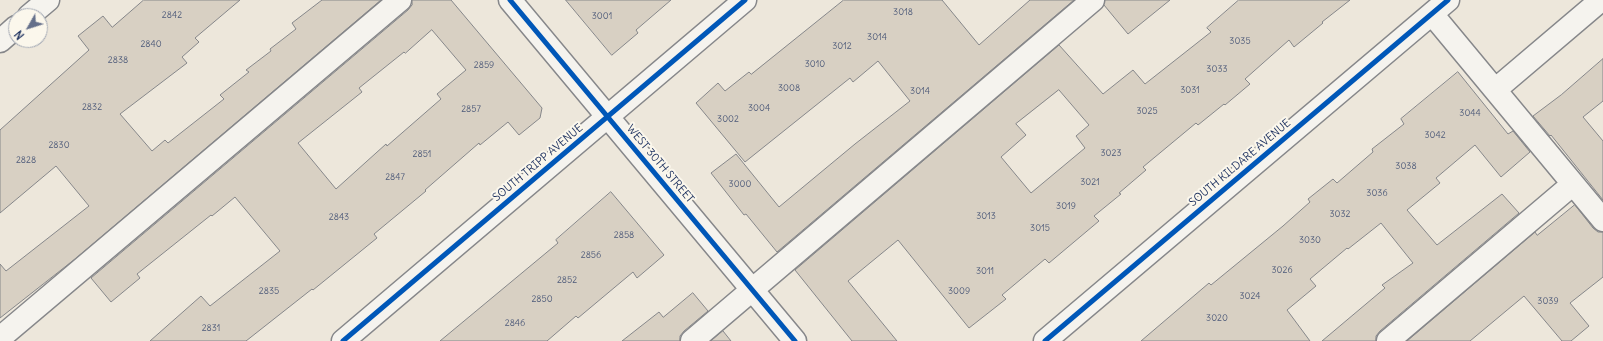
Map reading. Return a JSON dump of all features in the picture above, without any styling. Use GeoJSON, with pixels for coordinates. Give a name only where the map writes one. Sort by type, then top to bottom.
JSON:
{"type":"FeatureCollection","features":[{"type":"Feature","properties":{"kind":"street"},"geometry":{"type":"LineString","coordinates":[[39,8],[48,0]]}},
{"type":"Feature","properties":{"kind":"street"},"geometry":{"type":"LineString","coordinates":[[0,338],[400,0]]}},
{"type":"Feature","properties":{"kind":"street","name":"WEST 30TH STREET"},"geometry":{"type":"LineString","coordinates":[[510,0],[795,341]]}},
{"type":"Feature","properties":{"kind":"street","name":"SOUTH TRIPP AVENUE"},"geometry":{"type":"LineString","coordinates":[[342,341],[746,0]]}},
{"type":"Feature","properties":{"kind":"street"},"geometry":{"type":"LineString","coordinates":[[692,341],[1094,0]]}},
{"type":"Feature","properties":{"kind":"street","name":"SOUTH KILDARE AVENUE"},"geometry":{"type":"LineString","coordinates":[[1045,341],[1448,0]]}},
{"type":"Feature","properties":{"kind":"street"},"geometry":{"type":"LineString","coordinates":[[1495,90],[1601,0]]}},
{"type":"Feature","properties":{"kind":"street"},"geometry":{"type":"LineString","coordinates":[[1432,14],[1603,220]]}},
{"type":"Feature","properties":{"kind":"street"},"geometry":{"type":"LineString","coordinates":[[0,41],[8,34]]}},
{"type":"Feature","properties":{"kind":"street"},"geometry":{"type":"LineString","coordinates":[[1388,341],[1573,184]]}},
{"type":"Feature","properties":{"kind":"building"},"geometry":{"type":"Polygon","coordinates":[[[144,0],[240,0],[195,38],[199,42],[182,57],[187,63],[120,114],[152,151],[165,140],[168,143],[224,99],[220,95],[249,72],[246,70],[271,51],[270,49],[296,29],[292,23],[322,0],[381,0],[75,259],[0,318],[0,264],[6,271],[89,206],[56,166],[0,213],[0,130],[89,50],[78,36],[103,16],[112,27],[144,0]]]}},
{"type":"Feature","properties":{"kind":"building"},"geometry":{"type":"Polygon","coordinates":[[[412,0],[451,0],[542,108],[540,118],[519,135],[508,122],[480,145],[479,143],[425,190],[426,191],[374,234],[377,238],[313,290],[312,289],[246,341],[150,341],[201,296],[210,306],[280,251],[235,197],[137,274],[140,278],[111,302],[91,278],[408,10],[412,5],[412,0]],[[432,30],[405,53],[404,52],[359,88],[362,92],[298,143],[336,189],[386,144],[387,146],[441,99],[437,94],[466,70],[432,30]]]}},
{"type":"Feature","properties":{"kind":"building"},"geometry":{"type":"Polygon","coordinates":[[[566,0],[671,0],[636,30],[638,33],[612,55],[566,0]]]}},
{"type":"Feature","properties":{"kind":"building"},"geometry":{"type":"Polygon","coordinates":[[[844,0],[942,0],[979,45],[1030,0],[1074,0],[777,252],[746,214],[744,215],[711,173],[736,154],[779,207],[910,101],[878,61],[853,82],[850,78],[745,162],[696,103],[718,83],[725,91],[749,72],[751,74],[844,0]]]}},
{"type":"Feature","properties":{"kind":"building"},"geometry":{"type":"Polygon","coordinates":[[[1105,0],[1170,0],[1128,34],[1104,5],[1105,0]]]}},
{"type":"Feature","properties":{"kind":"building"},"geometry":{"type":"Polygon","coordinates":[[[1239,0],[1350,0],[1294,47],[1289,40],[1245,79],[1250,84],[1198,125],[1196,123],[1143,167],[1146,170],[1119,193],[1121,194],[1094,216],[1099,221],[1049,263],[1045,259],[1002,295],[1006,299],[969,328],[898,240],[848,281],[897,341],[852,341],[795,270],[1059,45],[1103,94],[1133,70],[1145,84],[1211,32],[1207,28],[1239,0]],[[1059,90],[1016,124],[1026,135],[1001,157],[1031,193],[1085,148],[1076,136],[1089,125],[1059,90]]]}},
{"type":"Feature","properties":{"kind":"building"},"geometry":{"type":"Polygon","coordinates":[[[1603,59],[1603,101],[1583,117],[1603,141],[1603,200],[1551,135],[1550,136],[1533,116],[1561,95],[1603,59]]]}},
{"type":"Feature","properties":{"kind":"building"},"geometry":{"type":"Polygon","coordinates":[[[1458,72],[1508,134],[1513,131],[1530,152],[1501,177],[1475,145],[1436,178],[1440,183],[1407,210],[1437,245],[1502,194],[1519,213],[1380,331],[1376,336],[1376,341],[1322,341],[1385,288],[1382,285],[1413,263],[1381,223],[1348,249],[1347,248],[1310,279],[1316,286],[1287,310],[1310,341],[1141,341],[1209,283],[1211,285],[1283,226],[1310,202],[1308,199],[1333,179],[1337,183],[1373,152],[1372,149],[1404,124],[1401,119],[1458,72]]]}},
{"type":"Feature","properties":{"kind":"building"},"geometry":{"type":"Polygon","coordinates":[[[611,192],[664,255],[637,278],[633,272],[578,318],[576,316],[547,341],[440,341],[558,243],[556,240],[611,192]]]}},
{"type":"Feature","properties":{"kind":"building"},"geometry":{"type":"Polygon","coordinates":[[[1575,205],[1593,228],[1598,232],[1603,232],[1603,277],[1570,303],[1589,326],[1571,341],[1562,341],[1524,296],[1470,341],[1407,341],[1535,232],[1537,235],[1575,205]]]}},
{"type":"Feature","properties":{"kind":"building"},"geometry":{"type":"Polygon","coordinates":[[[693,293],[708,311],[684,331],[680,336],[680,341],[622,341],[659,312],[663,317],[693,293]]]}},
{"type":"Feature","properties":{"kind":"building"},"geometry":{"type":"Polygon","coordinates":[[[723,331],[731,341],[711,341],[723,331]]]}},
{"type":"Feature","properties":{"kind":"cycle path"},"geometry":{"type":"LineString","coordinates":[[510,0],[795,341]]}},
{"type":"Feature","properties":{"kind":"cycle path"},"geometry":{"type":"LineString","coordinates":[[343,341],[745,0]]}},
{"type":"Feature","properties":{"kind":"cycle path"},"geometry":{"type":"LineString","coordinates":[[1045,341],[1448,0]]}}]}
